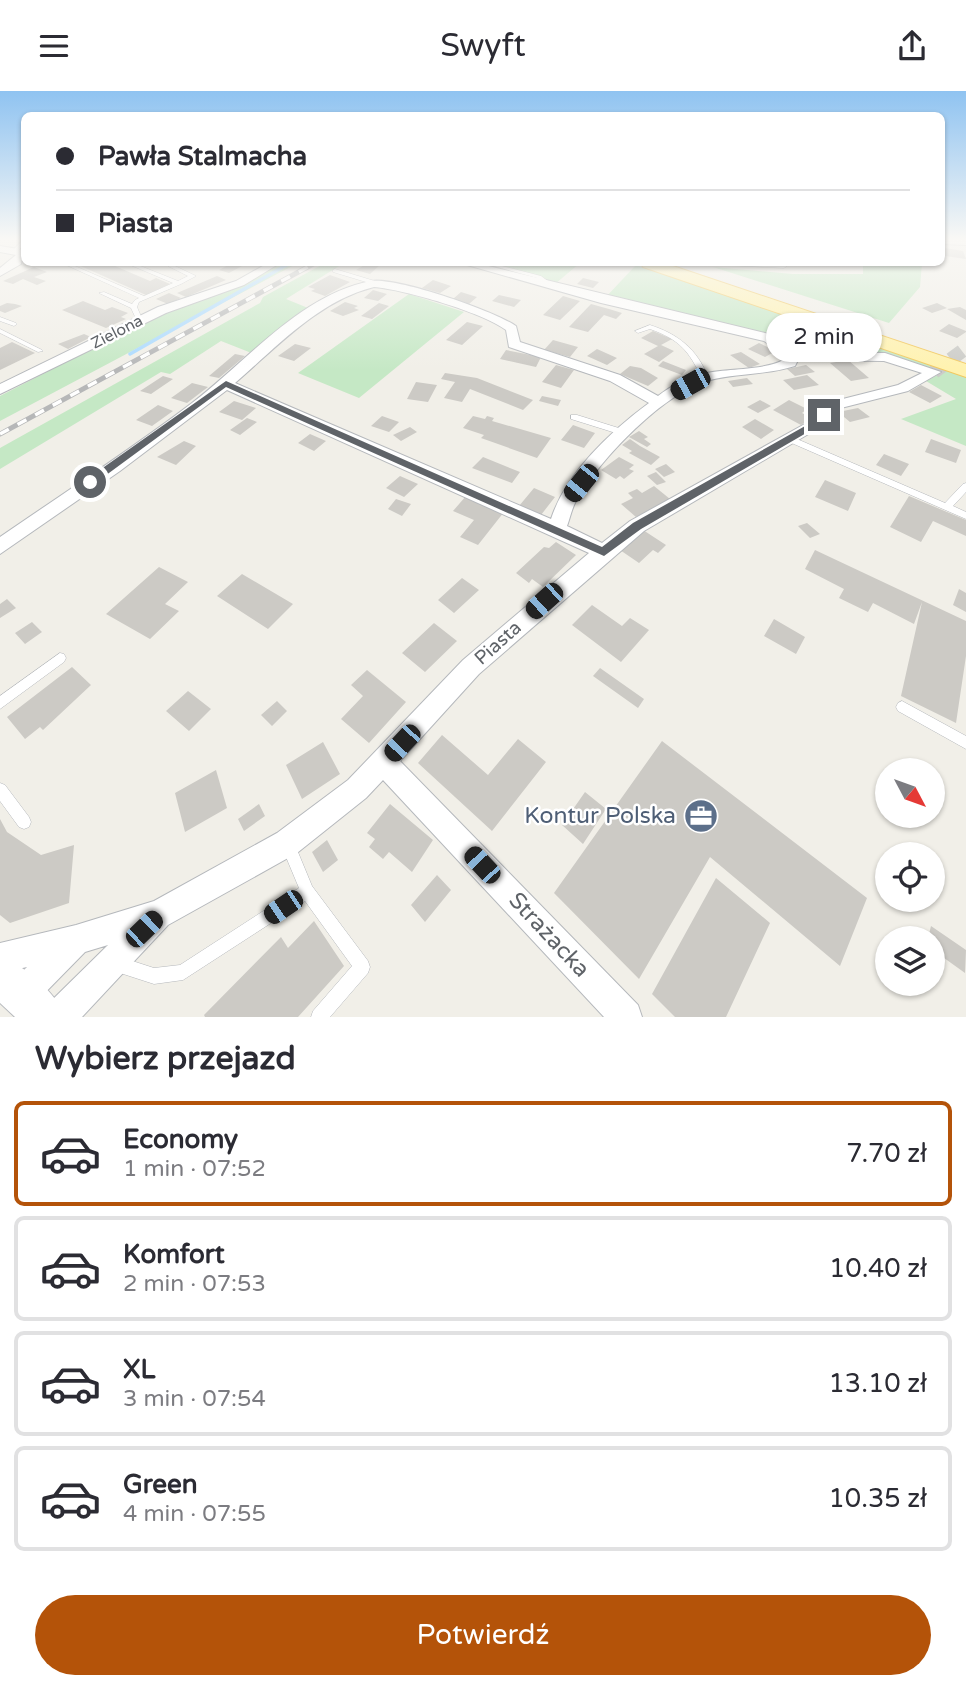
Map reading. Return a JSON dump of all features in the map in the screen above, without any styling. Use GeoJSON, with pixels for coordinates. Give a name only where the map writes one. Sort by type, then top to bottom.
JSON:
{"type":"FeatureCollection","features":[{"type":"Feature","properties":{"kind":"main road"},"geometry":{"type":"LineString","coordinates":[[709,283],[966,370]]}},
{"type":"Feature","properties":{"kind":"main road"},"geometry":{"type":"LineString","coordinates":[[734,283],[966,360]]}},
{"type":"Feature","properties":{"kind":"street","name":"Zielona"},"geometry":{"type":"LineString","coordinates":[[0,390],[140,321],[239,283]]}},
{"type":"Feature","properties":{"kind":"street"},"geometry":{"type":"LineString","coordinates":[[0,547],[226,384],[275,340],[315,311],[349,292],[375,283]]}},
{"type":"Feature","properties":{"kind":"street"},"geometry":{"type":"LineString","coordinates":[[377,283],[497,319],[512,328],[514,344],[615,378],[660,403]]}},
{"type":"Feature","properties":{"kind":"street"},"geometry":{"type":"LineString","coordinates":[[543,283],[768,338],[794,356],[790,363],[772,370],[704,377],[660,403],[622,432],[567,501],[557,529]]}},
{"type":"Feature","properties":{"kind":"street","name":"Piasta"},"geometry":{"type":"LineString","coordinates":[[0,958],[76,940],[160,913],[287,843],[357,789],[471,667],[637,526],[817,423],[832,407],[903,388],[934,372],[885,357],[794,356]]}},
{"type":"Feature","properties":{"kind":"street"},"geometry":{"type":"LineString","coordinates":[[226,384],[604,552]]}},
{"type":"Feature","properties":{"kind":"street","name":"Strażacka"},"geometry":{"type":"LineString","coordinates":[[384,762],[626,1017]]}},
{"type":"Feature","properties":{"kind":"street","name":"Piasta"},"geometry":{"type":"LineString","coordinates":[[60,1017],[110,961],[160,913]]}},
{"type":"Feature","properties":{"kind":"street","name":"Piasta"},"geometry":{"type":"LineString","coordinates":[[22,996],[76,940]]}},
{"type":"Feature","properties":{"kind":"lane"},"geometry":{"type":"LineString","coordinates":[[111,283],[145,298]]}},
{"type":"Feature","properties":{"kind":"lane"},"geometry":{"type":"LineString","coordinates":[[134,307],[137,301],[176,283]]}},
{"type":"Feature","properties":{"kind":"lane"},"geometry":{"type":"LineString","coordinates":[[102,293],[134,307],[140,321]]}},
{"type":"Feature","properties":{"kind":"lane"},"geometry":{"type":"LineString","coordinates":[[0,319],[14,324]]}},
{"type":"Feature","properties":{"kind":"lane"},"geometry":{"type":"LineString","coordinates":[[638,331],[650,327],[680,340],[700,363],[704,377]]}},
{"type":"Feature","properties":{"kind":"lane"},"geometry":{"type":"LineString","coordinates":[[0,331],[40,351]]}},
{"type":"Feature","properties":{"kind":"lane"},"geometry":{"type":"LineString","coordinates":[[574,417],[622,432]]}},
{"type":"Feature","properties":{"kind":"lane"},"geometry":{"type":"LineString","coordinates":[[790,439],[966,516]]}},
{"type":"Feature","properties":{"kind":"lane"},"geometry":{"type":"LineString","coordinates":[[947,507],[966,486]]}},
{"type":"Feature","properties":{"kind":"lane"},"geometry":{"type":"LineString","coordinates":[[0,703],[60,659]]}},
{"type":"Feature","properties":{"kind":"lane"},"geometry":{"type":"LineString","coordinates":[[902,707],[966,743]]}},
{"type":"Feature","properties":{"kind":"lane"},"geometry":{"type":"LineString","coordinates":[[0,790],[24,822]]}},
{"type":"Feature","properties":{"kind":"lane"},"geometry":{"type":"LineString","coordinates":[[287,843],[307,891],[362,967],[319,1017]]}},
{"type":"Feature","properties":{"kind":"lane"},"geometry":{"type":"LineString","coordinates":[[110,961],[154,976],[183,972],[307,891]]}},
{"type":"Feature","properties":{"kind":"green space"},"geometry":{"type":"Polygon","coordinates":[[[236,283],[260,283],[0,421],[0,396],[154,317],[236,283]]]}},
{"type":"Feature","properties":{"kind":"green space"},"geometry":{"type":"Polygon","coordinates":[[[288,283],[311,283],[286,299],[313,310],[254,354],[221,341],[170,374],[161,372],[0,469],[0,448],[260,303],[263,297],[288,283]]]}},
{"type":"Feature","properties":{"kind":"green space"},"geometry":{"type":"Polygon","coordinates":[[[619,283],[690,283],[936,367],[931,369],[898,357],[801,354],[778,339],[605,298],[619,283]]]}},
{"type":"Feature","properties":{"kind":"green space"},"geometry":{"type":"Polygon","coordinates":[[[764,283],[920,283],[889,323],[764,283]]]}},
{"type":"Feature","properties":{"kind":"green space"},"geometry":{"type":"Polygon","coordinates":[[[409,294],[464,312],[359,398],[298,373],[409,294]]]}},
{"type":"Feature","properties":{"kind":"green space"},"geometry":{"type":"Polygon","coordinates":[[[947,370],[966,376],[966,446],[901,419],[956,399],[926,381],[947,370]]]}},
{"type":"Feature","properties":{"kind":"building"},"geometry":{"type":"Polygon","coordinates":[[[119,283],[170,284],[146,295],[119,283]]]}},
{"type":"Feature","properties":{"kind":"building"},"geometry":{"type":"Polygon","coordinates":[[[200,283],[218,283],[186,297],[177,293],[200,283]]]}},
{"type":"Feature","properties":{"kind":"building"},"geometry":{"type":"Polygon","coordinates":[[[315,283],[348,283],[325,296],[311,291],[315,289],[308,287],[315,283]]]}},
{"type":"Feature","properties":{"kind":"building"},"geometry":{"type":"Polygon","coordinates":[[[429,283],[451,286],[440,293],[422,288],[429,283]]]}},
{"type":"Feature","properties":{"kind":"building"},"geometry":{"type":"Polygon","coordinates":[[[578,283],[598,283],[593,288],[578,283]]]}},
{"type":"Feature","properties":{"kind":"building"},"geometry":{"type":"Polygon","coordinates":[[[373,290],[387,294],[378,301],[364,298],[373,290]]]}},
{"type":"Feature","properties":{"kind":"building"},"geometry":{"type":"Polygon","coordinates":[[[461,292],[477,297],[469,304],[453,299],[461,292]]]}},
{"type":"Feature","properties":{"kind":"building"},"geometry":{"type":"Polygon","coordinates":[[[169,293],[181,298],[168,304],[156,299],[169,293]]]}},
{"type":"Feature","properties":{"kind":"building"},"geometry":{"type":"Polygon","coordinates":[[[499,295],[521,300],[514,307],[492,301],[499,295]]]}},
{"type":"Feature","properties":{"kind":"building"},"geometry":{"type":"Polygon","coordinates":[[[563,296],[580,301],[560,320],[543,315],[563,296]]]}},
{"type":"Feature","properties":{"kind":"building"},"geometry":{"type":"Polygon","coordinates":[[[83,301],[105,310],[112,307],[128,313],[121,317],[126,319],[106,328],[62,310],[83,301]]]}},
{"type":"Feature","properties":{"kind":"building"},"geometry":{"type":"Polygon","coordinates":[[[345,302],[358,306],[354,308],[359,310],[343,316],[330,311],[345,302]]]}},
{"type":"Feature","properties":{"kind":"building"},"geometry":{"type":"Polygon","coordinates":[[[7,303],[22,306],[5,313],[0,311],[0,306],[7,303]]]}},
{"type":"Feature","properties":{"kind":"building"},"geometry":{"type":"Polygon","coordinates":[[[379,303],[389,306],[372,319],[361,316],[379,303]]]}},
{"type":"Feature","properties":{"kind":"building"},"geometry":{"type":"Polygon","coordinates":[[[937,303],[947,308],[932,313],[922,308],[937,303]]]}},
{"type":"Feature","properties":{"kind":"building"},"geometry":{"type":"Polygon","coordinates":[[[591,304],[622,313],[616,319],[604,315],[588,332],[569,327],[591,304]]]}},
{"type":"Feature","properties":{"kind":"building"},"geometry":{"type":"Polygon","coordinates":[[[960,307],[966,310],[966,320],[947,309],[960,307]]]}},
{"type":"Feature","properties":{"kind":"building"},"geometry":{"type":"Polygon","coordinates":[[[467,322],[483,326],[462,345],[446,340],[467,322]]]}},
{"type":"Feature","properties":{"kind":"building"},"geometry":{"type":"Polygon","coordinates":[[[949,324],[966,332],[957,338],[939,331],[949,324]]]}},
{"type":"Feature","properties":{"kind":"building"},"geometry":{"type":"Polygon","coordinates":[[[653,331],[672,339],[661,345],[674,351],[659,362],[644,354],[658,346],[641,338],[653,331]]]}},
{"type":"Feature","properties":{"kind":"building"},"geometry":{"type":"Polygon","coordinates":[[[84,334],[91,337],[68,349],[58,344],[84,334]]]}},
{"type":"Feature","properties":{"kind":"building"},"geometry":{"type":"Polygon","coordinates":[[[553,340],[578,347],[570,357],[544,350],[553,340]]]}},
{"type":"Feature","properties":{"kind":"building"},"geometry":{"type":"Polygon","coordinates":[[[12,342],[35,353],[0,370],[0,348],[12,342]]]}},
{"type":"Feature","properties":{"kind":"building"},"geometry":{"type":"Polygon","coordinates":[[[759,343],[776,351],[765,357],[748,349],[759,343]]]}},
{"type":"Feature","properties":{"kind":"building"},"geometry":{"type":"Polygon","coordinates":[[[295,344],[311,348],[294,361],[278,356],[295,344]]]}},
{"type":"Feature","properties":{"kind":"building"},"geometry":{"type":"Polygon","coordinates":[[[597,349],[617,358],[607,365],[587,356],[597,349]]]}},
{"type":"Feature","properties":{"kind":"building"},"geometry":{"type":"Polygon","coordinates":[[[506,350],[541,357],[536,367],[500,359],[506,350]]]}},
{"type":"Feature","properties":{"kind":"building"},"geometry":{"type":"Polygon","coordinates":[[[741,352],[760,364],[749,368],[730,355],[741,352]]]}},
{"type":"Feature","properties":{"kind":"building"},"geometry":{"type":"Polygon","coordinates":[[[235,354],[245,356],[219,378],[209,376],[235,354]]]}},
{"type":"Feature","properties":{"kind":"building"},"geometry":{"type":"Polygon","coordinates":[[[848,360],[869,378],[851,381],[830,363],[848,360]]]}},
{"type":"Feature","properties":{"kind":"building"},"geometry":{"type":"Polygon","coordinates":[[[663,361],[686,370],[682,375],[658,366],[663,361]]]}},
{"type":"Feature","properties":{"kind":"building"},"geometry":{"type":"Polygon","coordinates":[[[556,365],[574,370],[561,388],[542,382],[556,365]]]}},
{"type":"Feature","properties":{"kind":"building"},"geometry":{"type":"Polygon","coordinates":[[[806,365],[815,372],[795,376],[787,369],[806,365]]]}},
{"type":"Feature","properties":{"kind":"building"},"geometry":{"type":"Polygon","coordinates":[[[630,366],[641,368],[658,378],[648,386],[620,374],[630,366]]]}},
{"type":"Feature","properties":{"kind":"building"},"geometry":{"type":"Polygon","coordinates":[[[445,373],[477,378],[533,400],[523,410],[470,389],[462,402],[444,398],[455,382],[441,379],[445,373]]]}},
{"type":"Feature","properties":{"kind":"building"},"geometry":{"type":"Polygon","coordinates":[[[807,375],[819,385],[794,390],[783,380],[807,375]]]}},
{"type":"Feature","properties":{"kind":"building"},"geometry":{"type":"Polygon","coordinates":[[[163,376],[173,379],[151,394],[140,391],[163,376]]]}},
{"type":"Feature","properties":{"kind":"building"},"geometry":{"type":"Polygon","coordinates":[[[747,378],[753,384],[733,387],[728,381],[747,378]]]}},
{"type":"Feature","properties":{"kind":"building"},"geometry":{"type":"Polygon","coordinates":[[[416,382],[437,385],[428,402],[407,399],[416,382]]]}},
{"type":"Feature","properties":{"kind":"building"},"geometry":{"type":"Polygon","coordinates":[[[192,383],[208,387],[187,403],[171,398],[192,383]]]}},
{"type":"Feature","properties":{"kind":"building"},"geometry":{"type":"Polygon","coordinates":[[[921,385],[942,396],[930,403],[909,392],[921,385]]]}},
{"type":"Feature","properties":{"kind":"building"},"geometry":{"type":"Polygon","coordinates":[[[542,396],[561,400],[558,406],[539,401],[542,396]]]}},
{"type":"Feature","properties":{"kind":"building"},"geometry":{"type":"Polygon","coordinates":[[[760,400],[771,406],[758,413],[747,407],[760,400]]]}},
{"type":"Feature","properties":{"kind":"building"},"geometry":{"type":"Polygon","coordinates":[[[789,400],[807,409],[802,413],[811,418],[801,425],[773,410],[789,400]]]}},
{"type":"Feature","properties":{"kind":"building"},"geometry":{"type":"Polygon","coordinates":[[[234,401],[256,408],[242,420],[219,412],[234,401]]]}},
{"type":"Feature","properties":{"kind":"building"},"geometry":{"type":"Polygon","coordinates":[[[158,405],[173,411],[152,426],[136,420],[158,405]]]}},
{"type":"Feature","properties":{"kind":"building"},"geometry":{"type":"Polygon","coordinates":[[[858,408],[870,417],[850,422],[838,412],[858,408]]]}},
{"type":"Feature","properties":{"kind":"building"},"geometry":{"type":"Polygon","coordinates":[[[382,416],[399,422],[389,432],[371,426],[382,416]]]}},
{"type":"Feature","properties":{"kind":"building"},"geometry":{"type":"Polygon","coordinates":[[[473,416],[485,419],[487,416],[494,418],[492,421],[551,438],[537,458],[481,438],[484,435],[463,428],[473,416]]]}},
{"type":"Feature","properties":{"kind":"building"},"geometry":{"type":"Polygon","coordinates":[[[247,418],[257,422],[240,435],[230,430],[247,418]]]}},
{"type":"Feature","properties":{"kind":"building"},"geometry":{"type":"Polygon","coordinates":[[[755,419],[774,430],[761,439],[742,427],[755,419]]]}},
{"type":"Feature","properties":{"kind":"building"},"geometry":{"type":"Polygon","coordinates":[[[573,425],[595,433],[584,448],[561,440],[573,425]]]}},
{"type":"Feature","properties":{"kind":"building"},"geometry":{"type":"Polygon","coordinates":[[[410,427],[417,432],[401,441],[393,435],[410,427]]]}},
{"type":"Feature","properties":{"kind":"building"},"geometry":{"type":"Polygon","coordinates":[[[639,431],[648,437],[644,439],[651,444],[647,447],[629,437],[639,431]]]}},
{"type":"Feature","properties":{"kind":"building"},"geometry":{"type":"Polygon","coordinates":[[[310,434],[326,441],[314,451],[298,443],[310,434]]]}},
{"type":"Feature","properties":{"kind":"building"},"geometry":{"type":"Polygon","coordinates":[[[630,439],[660,457],[651,465],[629,453],[632,451],[622,445],[630,439]]]}},
{"type":"Feature","properties":{"kind":"building"},"geometry":{"type":"Polygon","coordinates":[[[931,439],[961,450],[956,463],[925,452],[931,439]]]}},
{"type":"Feature","properties":{"kind":"building"},"geometry":{"type":"Polygon","coordinates":[[[184,441],[196,446],[176,465],[157,457],[184,441]]]}},
{"type":"Feature","properties":{"kind":"building"},"geometry":{"type":"Polygon","coordinates":[[[884,454],[909,464],[901,476],[876,465],[884,454]]]}},
{"type":"Feature","properties":{"kind":"building"},"geometry":{"type":"Polygon","coordinates":[[[483,457],[520,472],[512,483],[472,468],[483,457]]]}},
{"type":"Feature","properties":{"kind":"building"},"geometry":{"type":"Polygon","coordinates":[[[619,457],[634,465],[629,469],[634,471],[624,479],[620,476],[616,479],[601,470],[619,457]]]}},
{"type":"Feature","properties":{"kind":"building"},"geometry":{"type":"Polygon","coordinates":[[[666,464],[675,472],[664,477],[655,469],[666,464]]]}},
{"type":"Feature","properties":{"kind":"building"},"geometry":{"type":"Polygon","coordinates":[[[656,472],[666,482],[657,485],[647,476],[656,472]]]}},
{"type":"Feature","properties":{"kind":"building"},"geometry":{"type":"Polygon","coordinates":[[[400,476],[418,484],[404,497],[386,488],[400,476]]]}},
{"type":"Feature","properties":{"kind":"building"},"geometry":{"type":"Polygon","coordinates":[[[825,480],[856,493],[848,511],[815,497],[825,480]]]}},
{"type":"Feature","properties":{"kind":"building"},"geometry":{"type":"Polygon","coordinates":[[[654,486],[670,499],[636,517],[621,504],[633,498],[628,493],[637,489],[642,493],[654,486]]]}},
{"type":"Feature","properties":{"kind":"building"},"geometry":{"type":"Polygon","coordinates":[[[534,488],[555,497],[541,515],[519,506],[534,488]]]}},
{"type":"Feature","properties":{"kind":"building"},"geometry":{"type":"Polygon","coordinates":[[[466,496],[504,512],[478,545],[460,537],[474,520],[453,511],[466,496]]]}},
{"type":"Feature","properties":{"kind":"building"},"geometry":{"type":"Polygon","coordinates":[[[909,496],[966,520],[966,536],[933,521],[921,542],[890,527],[909,496]]]}},
{"type":"Feature","properties":{"kind":"building"},"geometry":{"type":"Polygon","coordinates":[[[396,499],[411,504],[402,516],[388,509],[396,499]]]}},
{"type":"Feature","properties":{"kind":"building"},"geometry":{"type":"Polygon","coordinates":[[[807,523],[820,534],[810,538],[798,526],[807,523]]]}},
{"type":"Feature","properties":{"kind":"building"},"geometry":{"type":"Polygon","coordinates":[[[643,530],[666,545],[658,553],[653,550],[639,563],[620,550],[643,530]]]}},
{"type":"Feature","properties":{"kind":"building"},"geometry":{"type":"Polygon","coordinates":[[[556,542],[576,555],[543,587],[532,579],[529,583],[516,573],[544,547],[549,548],[556,542]]]}},
{"type":"Feature","properties":{"kind":"building"},"geometry":{"type":"Polygon","coordinates":[[[815,550],[966,621],[966,656],[956,723],[901,696],[922,602],[914,624],[873,603],[868,612],[839,598],[844,589],[805,569],[815,550]]]}},
{"type":"Feature","properties":{"kind":"building"},"geometry":{"type":"Polygon","coordinates":[[[159,567],[188,582],[165,604],[179,611],[150,639],[106,614],[159,567]]]}},
{"type":"Feature","properties":{"kind":"building"},"geometry":{"type":"Polygon","coordinates":[[[242,574],[293,604],[268,629],[217,596],[242,574]]]}},
{"type":"Feature","properties":{"kind":"building"},"geometry":{"type":"Polygon","coordinates":[[[462,578],[479,590],[454,613],[438,600],[462,578]]]}},
{"type":"Feature","properties":{"kind":"building"},"geometry":{"type":"Polygon","coordinates":[[[959,589],[966,593],[966,612],[953,605],[959,589]]]}},
{"type":"Feature","properties":{"kind":"building"},"geometry":{"type":"Polygon","coordinates":[[[7,599],[16,608],[0,618],[0,604],[7,599]]]}},
{"type":"Feature","properties":{"kind":"building"},"geometry":{"type":"Polygon","coordinates":[[[592,605],[622,626],[630,618],[649,630],[621,662],[572,625],[592,605]]]}},
{"type":"Feature","properties":{"kind":"building"},"geometry":{"type":"Polygon","coordinates":[[[774,619],[805,637],[796,654],[764,636],[774,619]]]}},
{"type":"Feature","properties":{"kind":"building"},"geometry":{"type":"Polygon","coordinates":[[[32,622],[42,632],[25,644],[15,633],[32,622]]]}},
{"type":"Feature","properties":{"kind":"building"},"geometry":{"type":"Polygon","coordinates":[[[434,623],[457,641],[425,672],[402,653],[434,623]]]}},
{"type":"Feature","properties":{"kind":"building"},"geometry":{"type":"Polygon","coordinates":[[[72,667],[91,685],[43,730],[40,727],[25,739],[7,717],[72,667]]]}},
{"type":"Feature","properties":{"kind":"building"},"geometry":{"type":"Polygon","coordinates":[[[600,668],[644,699],[638,708],[593,676],[600,668]]]}},
{"type":"Feature","properties":{"kind":"building"},"geometry":{"type":"Polygon","coordinates":[[[367,670],[406,702],[369,743],[341,719],[363,696],[351,685],[367,670]]]}},
{"type":"Feature","properties":{"kind":"building"},"geometry":{"type":"Polygon","coordinates":[[[188,691],[211,709],[189,731],[166,711],[188,691]]]}},
{"type":"Feature","properties":{"kind":"building"},"geometry":{"type":"Polygon","coordinates":[[[277,701],[287,711],[272,726],[261,715],[277,701]]]}},
{"type":"Feature","properties":{"kind":"building"},"geometry":{"type":"Polygon","coordinates":[[[442,735],[488,775],[518,739],[546,762],[492,831],[418,763],[442,735]]]}},
{"type":"Feature","properties":{"kind":"building"},"geometry":{"type":"Polygon","coordinates":[[[662,741],[867,898],[840,966],[710,857],[639,979],[554,893],[662,741]]]}},
{"type":"Feature","properties":{"kind":"building"},"geometry":{"type":"Polygon","coordinates":[[[323,742],[340,774],[302,799],[286,765],[323,742]]]}},
{"type":"Feature","properties":{"kind":"building"},"geometry":{"type":"Polygon","coordinates":[[[216,770],[227,808],[185,832],[175,793],[216,770]]]}},
{"type":"Feature","properties":{"kind":"building"},"geometry":{"type":"Polygon","coordinates":[[[585,792],[606,809],[583,844],[562,825],[585,792]]]}},
{"type":"Feature","properties":{"kind":"building"},"geometry":{"type":"Polygon","coordinates":[[[259,804],[265,816],[244,831],[238,819],[259,804]]]}},
{"type":"Feature","properties":{"kind":"building"},"geometry":{"type":"Polygon","coordinates":[[[390,804],[433,840],[412,872],[389,852],[383,859],[369,847],[375,839],[367,833],[390,804]]]}},
{"type":"Feature","properties":{"kind":"building"},"geometry":{"type":"Polygon","coordinates":[[[0,819],[7,832],[41,855],[74,845],[69,903],[10,923],[0,915],[0,819]]]}},
{"type":"Feature","properties":{"kind":"building"},"geometry":{"type":"Polygon","coordinates":[[[327,840],[338,860],[323,872],[312,852],[327,840]]]}},
{"type":"Feature","properties":{"kind":"building"},"geometry":{"type":"Polygon","coordinates":[[[437,875],[451,890],[425,922],[411,905],[437,875]]]}},
{"type":"Feature","properties":{"kind":"building"},"geometry":{"type":"Polygon","coordinates":[[[716,878],[770,923],[726,1017],[675,1017],[652,994],[716,878]]]}},
{"type":"Feature","properties":{"kind":"building"},"geometry":{"type":"Polygon","coordinates":[[[314,921],[344,966],[298,1017],[205,1017],[204,1015],[281,937],[288,948],[314,921]]]}},
{"type":"Feature","properties":{"kind":"building"},"geometry":{"type":"Polygon","coordinates":[[[945,936],[966,950],[965,973],[945,959],[945,936]]]}},
{"type":"Feature","properties":{"kind":"waterway"},"geometry":{"type":"LineString","coordinates":[[130,354],[254,283]]}},
{"type":"Feature","properties":{"kind":"tunnel"},"geometry":{"type":"LineString","coordinates":[[934,372],[966,348]]}},
{"type":"Feature","properties":{"kind":"railway"},"geometry":{"type":"LineString","coordinates":[[0,434],[278,283]]}},
{"type":"Feature","properties":{"kind":"place","name":"Kontur Polska"},"geometry":{"type":"Point","coordinates":[701,816]}},
{"type":"Feature","properties":{"kind":"route"},"geometry":{"type":"LineString","coordinates":[[90,482],[226,384],[604,552],[637,526],[817,423],[824,415]]}}]}
